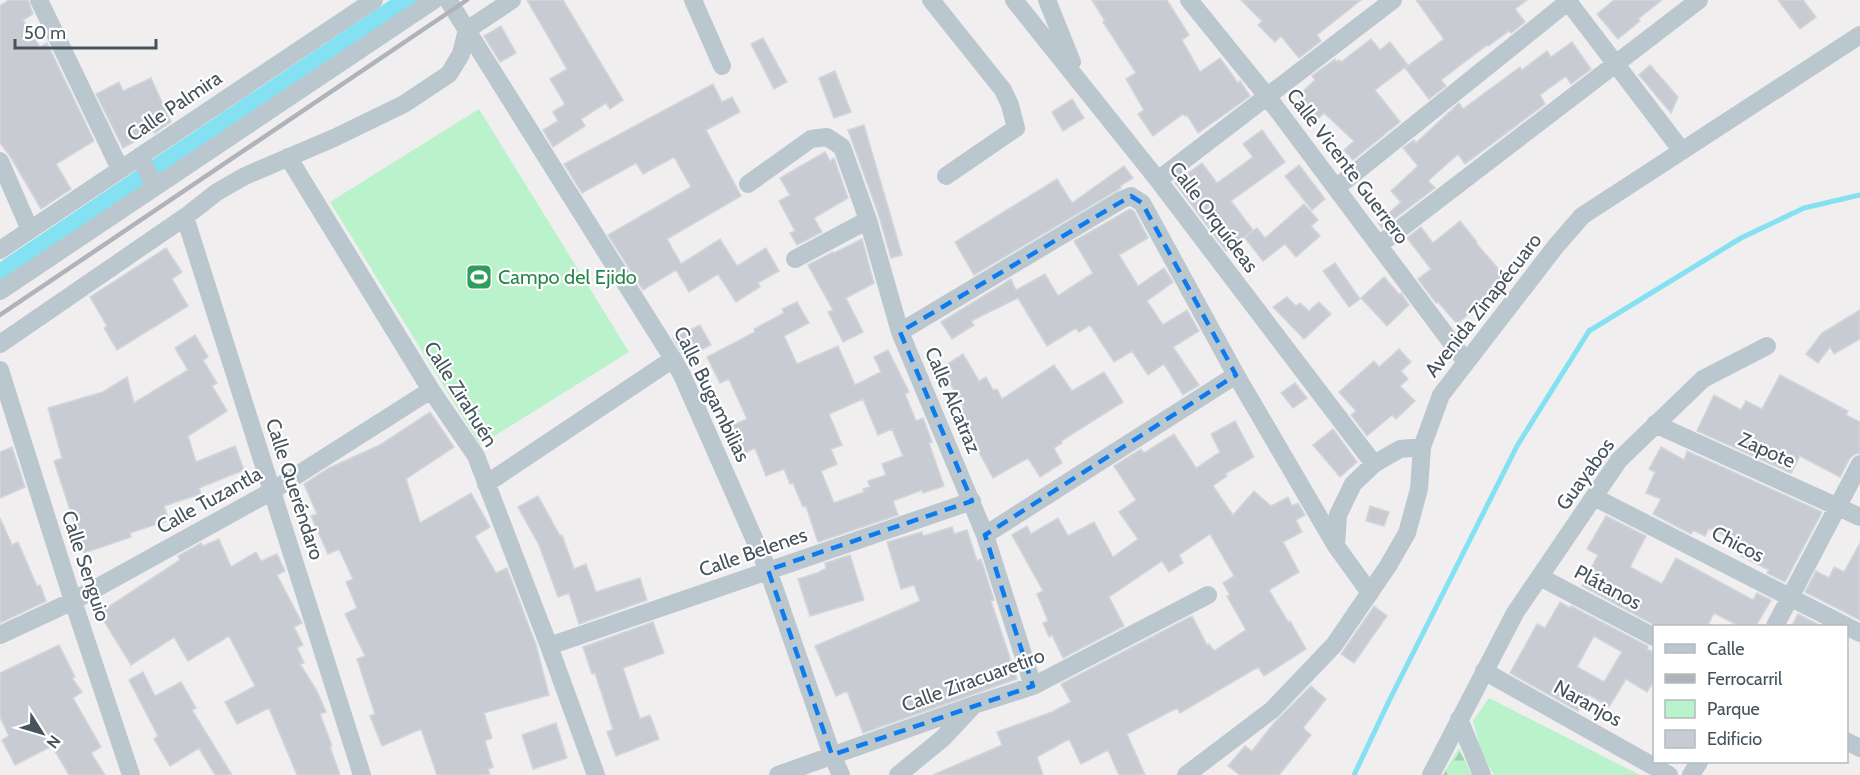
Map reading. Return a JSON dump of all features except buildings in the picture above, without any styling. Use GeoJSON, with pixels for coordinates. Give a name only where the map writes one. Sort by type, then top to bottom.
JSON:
{"type":"FeatureCollection","features":[{"type":"Feature","properties":{"kind":"street"},"geometry":{"type":"LineString","coordinates":[[39,0],[120,169]]}},
{"type":"Feature","properties":{"kind":"street","name":"Calle Palmira"},"geometry":{"type":"LineString","coordinates":[[0,250],[374,0]]}},
{"type":"Feature","properties":{"kind":"street"},"geometry":{"type":"LineString","coordinates":[[0,291],[434,0]]}},
{"type":"Feature","properties":{"kind":"street","name":"Calle Bugambilias"},"geometry":{"type":"LineString","coordinates":[[448,0],[673,359],[768,570],[841,775]]}},
{"type":"Feature","properties":{"kind":"street"},"geometry":{"type":"LineString","coordinates":[[0,344],[217,192],[245,176],[334,138],[404,104],[449,74],[461,54],[467,30],[512,0]]}},
{"type":"Feature","properties":{"kind":"street"},"geometry":{"type":"LineString","coordinates":[[693,0],[722,66]]}},
{"type":"Feature","properties":{"kind":"street"},"geometry":{"type":"LineString","coordinates":[[931,0],[1003,90],[1016,128],[946,176]]}},
{"type":"Feature","properties":{"kind":"street","name":"Calle Orquídeas"},"geometry":{"type":"LineString","coordinates":[[1014,0],[1158,180],[1374,464]]}},
{"type":"Feature","properties":{"kind":"street"},"geometry":{"type":"LineString","coordinates":[[1047,0],[1080,81]]}},
{"type":"Feature","properties":{"kind":"street","name":"Calle Vicente Guerrero"},"geometry":{"type":"LineString","coordinates":[[1189,0],[1267,96],[1466,362]]}},
{"type":"Feature","properties":{"kind":"street"},"geometry":{"type":"LineString","coordinates":[[1158,180],[1393,0]]}},
{"type":"Feature","properties":{"kind":"street"},"geometry":{"type":"LineString","coordinates":[[1379,245],[1699,0]]}},
{"type":"Feature","properties":{"kind":"street"},"geometry":{"type":"LineString","coordinates":[[1336,188],[1568,1],[1682,152]]}},
{"type":"Feature","properties":{"kind":"street","name":"Avenida Zinapécuaro"},"geometry":{"type":"LineString","coordinates":[[1186,775],[1272,710],[1334,645],[1388,566],[1407,533],[1419,489],[1422,447],[1441,395],[1556,246],[1582,216],[1860,35]]}},
{"type":"Feature","properties":{"kind":"street","name":"Calle Alcatraz"},"geometry":{"type":"LineString","coordinates":[[748,184],[811,139],[827,137],[842,147],[868,220],[900,332],[972,501],[1034,686]]}},
{"type":"Feature","properties":{"kind":"street"},"geometry":{"type":"LineString","coordinates":[[141,157],[155,186]]}},
{"type":"Feature","properties":{"kind":"street","name":"Calle Zirahuén"},"geometry":{"type":"LineString","coordinates":[[288,157],[431,390],[476,456],[596,775]]}},
{"type":"Feature","properties":{"kind":"street"},"geometry":{"type":"LineString","coordinates":[[0,161],[30,230]]}},
{"type":"Feature","properties":{"kind":"street"},"geometry":{"type":"LineString","coordinates":[[900,332],[1131,196],[1142,204],[1236,375],[1336,546],[1370,592]]}},
{"type":"Feature","properties":{"kind":"street","name":"Calle Queréndaro"},"geometry":{"type":"LineString","coordinates":[[184,217],[362,775]]}},
{"type":"Feature","properties":{"kind":"street"},"geometry":{"type":"LineString","coordinates":[[795,259],[868,220]]}},
{"type":"Feature","properties":{"kind":"street","name":"Guayabos"},"geometry":{"type":"LineString","coordinates":[[1431,775],[1515,613],[1619,460],[1703,379],[1767,346]]}},
{"type":"Feature","properties":{"kind":"street"},"geometry":{"type":"LineString","coordinates":[[486,484],[673,359]]}},
{"type":"Feature","properties":{"kind":"street","name":"Calle Senguio"},"geometry":{"type":"LineString","coordinates":[[0,369],[131,775]]}},
{"type":"Feature","properties":{"kind":"street"},"geometry":{"type":"LineString","coordinates":[[985,536],[1236,375]]}},
{"type":"Feature","properties":{"kind":"street","name":"Calle Tuzantla"},"geometry":{"type":"LineString","coordinates":[[0,635],[73,601],[272,491],[431,390]]}},
{"type":"Feature","properties":{"kind":"street","name":"Zapote"},"geometry":{"type":"LineString","coordinates":[[1655,424],[1860,517]]}},
{"type":"Feature","properties":{"kind":"street"},"geometry":{"type":"LineString","coordinates":[[1336,546],[1338,515],[1353,484],[1374,464],[1400,449],[1422,447]]}},
{"type":"Feature","properties":{"kind":"street"},"geometry":{"type":"LineString","coordinates":[[1776,625],[1860,464]]}},
{"type":"Feature","properties":{"kind":"street","name":"Chicos"},"geometry":{"type":"LineString","coordinates":[[1594,497],[1845,625]]}},
{"type":"Feature","properties":{"kind":"street","name":"Calle Belenes"},"geometry":{"type":"LineString","coordinates":[[549,646],[972,501]]}},
{"type":"Feature","properties":{"kind":"street","name":"Plátanos"},"geometry":{"type":"LineString","coordinates":[[1540,577],[1653,636]]}},
{"type":"Feature","properties":{"kind":"street","name":"Calle Ziracuaretiro"},"geometry":{"type":"LineString","coordinates":[[778,775],[1034,686],[1208,595]]}},
{"type":"Feature","properties":{"kind":"street","name":"Naranjos"},"geometry":{"type":"LineString","coordinates":[[1484,671],[1670,775]]}},
{"type":"Feature","properties":{"kind":"street"},"geometry":{"type":"LineString","coordinates":[[898,775],[943,738],[974,705]]}},
{"type":"Feature","properties":{"kind":"street"},"geometry":{"type":"LineString","coordinates":[[1459,719],[1482,775]]}},
{"type":"Feature","properties":{"kind":"highlighted area"},"geometry":{"type":"Polygon","coordinates":[[[1131,196],[1142,203],[1236,375],[985,535],[1033,686],[832,755],[768,570],[972,501],[900,332],[1131,196]]]}},
{"type":"Feature","properties":{"kind":"green space","name":"Campo del Ejido"},"geometry":{"type":"Polygon","coordinates":[[[479,109],[629,352],[480,445],[330,202],[479,109]]]}},
{"type":"Feature","properties":{"kind":"green space"},"geometry":{"type":"Polygon","coordinates":[[[1489,698],[1640,775],[1494,775],[1481,752],[1473,721],[1489,698]]]}},
{"type":"Feature","properties":{"kind":"green space"},"geometry":{"type":"Polygon","coordinates":[[[1459,748],[1472,775],[1443,775],[1459,748]]]}},
{"type":"Feature","properties":{"kind":"waterway"},"geometry":{"type":"LineString","coordinates":[[0,274],[408,0]]}},
{"type":"Feature","properties":{"kind":"waterway"},"geometry":{"type":"LineString","coordinates":[[1354,775],[1517,446],[1589,331],[1741,238],[1804,208],[1860,195]]}},
{"type":"Feature","properties":{"kind":"railway"},"geometry":{"type":"LineString","coordinates":[[0,315],[467,0]]}},
{"type":"Feature","properties":{"kind":"place","name":"Campo del Ejido"},"geometry":{"type":"Point","coordinates":[479,277]}}]}
